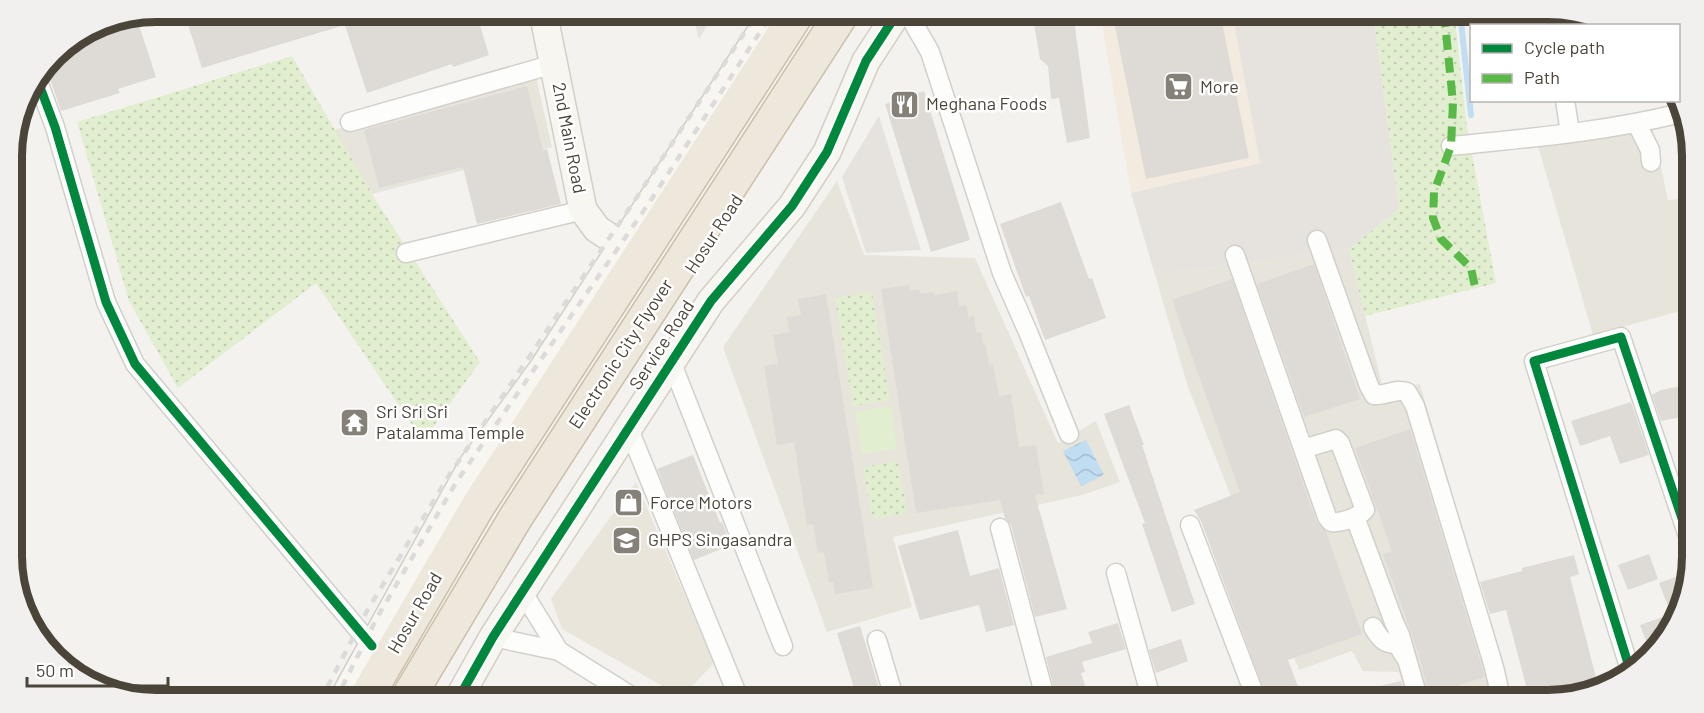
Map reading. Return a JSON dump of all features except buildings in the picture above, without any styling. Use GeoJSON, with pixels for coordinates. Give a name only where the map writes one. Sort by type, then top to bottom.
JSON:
{"type":"FeatureCollection","features":[{"type":"Feature","properties":{"kind":"highway","name":"Hosur Road"},"geometry":{"type":"LineString","coordinates":[[426,690],[499,566],[850,22]]}},
{"type":"Feature","properties":{"kind":"highway","name":"Hosur Road"},"geometry":{"type":"LineString","coordinates":[[370,690],[478,506],[791,23]]}},
{"type":"Feature","properties":{"kind":"highway","name":"Electronic City Flyover"},"geometry":{"type":"LineString","coordinates":[[394,690],[432,617],[588,364],[809,23]]}},
{"type":"Feature","properties":{"kind":"highway","name":"Electronic City Flyover"},"geometry":{"type":"LineString","coordinates":[[413,690],[516,518],[836,23]]}},
{"type":"Feature","properties":{"kind":"street","name":"Service Road"},"geometry":{"type":"LineString","coordinates":[[464,690],[522,591],[711,301],[792,206],[827,152],[866,61],[891,22]]}},
{"type":"Feature","properties":{"kind":"street"},"geometry":{"type":"LineString","coordinates":[[913,22],[930,52],[1002,273],[1069,434]]}},
{"type":"Feature","properties":{"kind":"street","name":"2nd Main Road"},"geometry":{"type":"LineString","coordinates":[[545,23],[583,210],[597,229],[623,246]]}},
{"type":"Feature","properties":{"kind":"street"},"geometry":{"type":"LineString","coordinates":[[348,690],[472,466],[542,370],[767,23]]}},
{"type":"Feature","properties":{"kind":"street"},"geometry":{"type":"LineString","coordinates":[[350,122],[554,64]]}},
{"type":"Feature","properties":{"kind":"street"},"geometry":{"type":"LineString","coordinates":[[41,89],[56,126],[106,302],[135,364],[372,646]]}},
{"type":"Feature","properties":{"kind":"street"},"geometry":{"type":"LineString","coordinates":[[1566,102],[1570,133]]}},
{"type":"Feature","properties":{"kind":"street"},"geometry":{"type":"LineString","coordinates":[[1451,146],[1637,124],[1674,115]]}},
{"type":"Feature","properties":{"kind":"street"},"geometry":{"type":"LineString","coordinates":[[1637,124],[1650,150],[1651,162]]}},
{"type":"Feature","properties":{"kind":"street"},"geometry":{"type":"LineString","coordinates":[[406,253],[583,210]]}},
{"type":"Feature","properties":{"kind":"street"},"geometry":{"type":"LineString","coordinates":[[1317,240],[1374,395],[1380,396],[1402,390],[1407,392],[1415,406],[1494,667],[1499,690]]}},
{"type":"Feature","properties":{"kind":"street"},"geometry":{"type":"LineString","coordinates":[[1235,255],[1303,449],[1327,517],[1331,522],[1355,517],[1365,510],[1340,443],[1336,439],[1303,449]]}},
{"type":"Feature","properties":{"kind":"street"},"geometry":{"type":"LineString","coordinates":[[1628,664],[1534,361],[1621,337],[1682,518]]}},
{"type":"Feature","properties":{"kind":"street"},"geometry":{"type":"LineString","coordinates":[[671,361],[783,646]]}},
{"type":"Feature","properties":{"kind":"street"},"geometry":{"type":"LineString","coordinates":[[628,427],[736,690]]}},
{"type":"Feature","properties":{"kind":"street"},"geometry":{"type":"LineString","coordinates":[[1355,517],[1394,630],[1401,635],[1416,690]]}},
{"type":"Feature","properties":{"kind":"street"},"geometry":{"type":"LineString","coordinates":[[1190,525],[1253,690]]}},
{"type":"Feature","properties":{"kind":"street"},"geometry":{"type":"LineString","coordinates":[[1000,528],[1043,690]]}},
{"type":"Feature","properties":{"kind":"street"},"geometry":{"type":"LineString","coordinates":[[1116,573],[1149,690]]}},
{"type":"Feature","properties":{"kind":"street"},"geometry":{"type":"LineString","coordinates":[[522,591],[559,651]]}},
{"type":"Feature","properties":{"kind":"street"},"geometry":{"type":"LineString","coordinates":[[1373,627],[1383,642],[1397,644],[1409,664]]}},
{"type":"Feature","properties":{"kind":"street"},"geometry":{"type":"LineString","coordinates":[[493,638],[559,651],[619,690]]}},
{"type":"Feature","properties":{"kind":"street"},"geometry":{"type":"LineString","coordinates":[[877,640],[892,690]]}},
{"type":"Feature","properties":{"kind":"shaded area","name":"More"},"geometry":{"type":"Polygon","coordinates":[[[1102,22],[1234,22],[1260,163],[1131,193],[1102,22]]]}},
{"type":"Feature","properties":{"kind":"shaded area"},"geometry":{"type":"Polygon","coordinates":[[[1234,22],[1374,22],[1399,209],[1349,249],[1155,275],[1131,193],[1260,163],[1234,22]]]}},
{"type":"Feature","properties":{"kind":"shaded area"},"geometry":{"type":"Polygon","coordinates":[[[695,23],[709,23],[699,39],[695,23]]]}},
{"type":"Feature","properties":{"kind":"shaded area"},"geometry":{"type":"Polygon","coordinates":[[[536,77],[552,147],[372,194],[334,130],[536,77]]]}},
{"type":"Feature","properties":{"kind":"shaded area"},"geometry":{"type":"Polygon","coordinates":[[[879,116],[921,250],[866,253],[842,177],[879,116]]]}},
{"type":"Feature","properties":{"kind":"shaded area"},"geometry":{"type":"Polygon","coordinates":[[[1652,126],[1668,200],[1682,199],[1682,310],[1593,335],[1538,146],[1652,126]]]}},
{"type":"Feature","properties":{"kind":"shaded area"},"geometry":{"type":"Polygon","coordinates":[[[837,181],[864,255],[975,258],[1058,443],[1096,421],[1120,482],[1082,495],[893,537],[912,607],[827,632],[723,347],[837,181]]]}},
{"type":"Feature","properties":{"kind":"shaded area"},"geometry":{"type":"Polygon","coordinates":[[[1349,249],[1383,389],[1420,384],[1510,690],[1405,690],[1399,672],[1363,671],[1352,651],[1299,670],[1188,387],[1155,275],[1349,249]]]}},
{"type":"Feature","properties":{"kind":"shaded area","name":"GHPS Singasandra"},"geometry":{"type":"Polygon","coordinates":[[[636,482],[714,663],[689,690],[670,690],[562,629],[551,599],[636,482]]]}},
{"type":"Feature","properties":{"kind":"green space"},"geometry":{"type":"Polygon","coordinates":[[[1374,22],[1455,22],[1467,127],[1496,283],[1365,316],[1349,249],[1399,209],[1374,22]]]}},
{"type":"Feature","properties":{"kind":"green space"},"geometry":{"type":"Polygon","coordinates":[[[292,56],[372,194],[480,362],[423,441],[316,283],[178,388],[129,301],[77,122],[292,56]]]}},
{"type":"Feature","properties":{"kind":"green space"},"geometry":{"type":"Polygon","coordinates":[[[872,292],[890,400],[853,406],[835,298],[872,292]]]}},
{"type":"Feature","properties":{"kind":"green space"},"geometry":{"type":"Polygon","coordinates":[[[891,406],[897,449],[862,454],[855,412],[891,406]]]}},
{"type":"Feature","properties":{"kind":"green space"},"geometry":{"type":"Polygon","coordinates":[[[898,461],[907,513],[872,519],[863,467],[898,461]]]}},
{"type":"Feature","properties":{"kind":"water"},"geometry":{"type":"Polygon","coordinates":[[[1086,440],[1104,475],[1081,486],[1063,451],[1086,440]]]}},
{"type":"Feature","properties":{"kind":"waterway"},"geometry":{"type":"LineString","coordinates":[[1461,22],[1471,115]]}},
{"type":"Feature","properties":{"kind":"railway"},"geometry":{"type":"LineString","coordinates":[[326,690],[367,611],[448,477],[635,200],[751,23]]}},
{"type":"Feature","properties":{"kind":"railway"},"geometry":{"type":"LineString","coordinates":[[341,690],[378,616],[457,481],[647,206],[766,23]]}},
{"type":"Feature","properties":{"kind":"marked path"},"geometry":{"type":"LineString","coordinates":[[1445,22],[1453,103],[1451,146],[1434,192],[1433,218],[1441,239],[1471,268],[1475,287]]}},
{"type":"Feature","properties":{"kind":"cycle path"},"geometry":{"type":"LineString","coordinates":[[463,690],[493,637],[711,301],[792,206],[827,152],[866,61],[891,22]]}},
{"type":"Feature","properties":{"kind":"cycle path"},"geometry":{"type":"LineString","coordinates":[[41,89],[55,127],[106,302],[135,364],[372,646]]}},
{"type":"Feature","properties":{"kind":"cycle path"},"geometry":{"type":"LineString","coordinates":[[1628,664],[1534,361],[1621,337],[1682,518]]}},
{"type":"Feature","properties":{"kind":"place","name":"More"},"geometry":{"type":"Point","coordinates":[1179,87]}},
{"type":"Feature","properties":{"kind":"place","name":"Meghana Foods"},"geometry":{"type":"Point","coordinates":[905,104]}},
{"type":"Feature","properties":{"kind":"place","name":"Sri Sri Sri Patalamma Temple"},"geometry":{"type":"Point","coordinates":[355,422]}},
{"type":"Feature","properties":{"kind":"place","name":"Force Motors"},"geometry":{"type":"Point","coordinates":[629,503]}},
{"type":"Feature","properties":{"kind":"place","name":"GHPS Singasandra"},"geometry":{"type":"Point","coordinates":[627,540]}}]}
